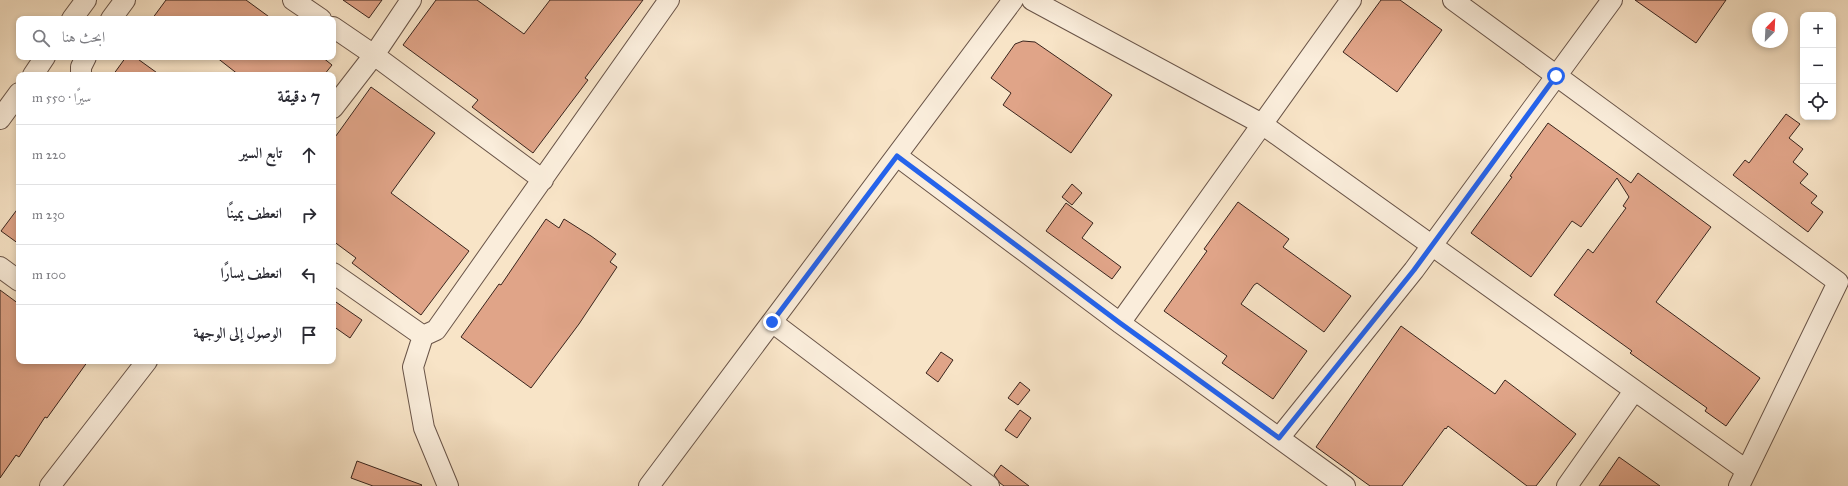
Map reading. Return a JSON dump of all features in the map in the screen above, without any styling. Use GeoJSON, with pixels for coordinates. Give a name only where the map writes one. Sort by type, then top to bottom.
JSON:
{"type":"FeatureCollection","features":[{"type":"Feature","properties":{"kind":"street"},"geometry":{"type":"LineString","coordinates":[[74,16],[86,0]]}},
{"type":"Feature","properties":{"kind":"street"},"geometry":{"type":"LineString","coordinates":[[113,16],[125,0]]}},
{"type":"Feature","properties":{"kind":"street"},"geometry":{"type":"LineString","coordinates":[[293,0],[317,16]]}},
{"type":"Feature","properties":{"kind":"street"},"geometry":{"type":"LineString","coordinates":[[336,104],[374,54],[411,0]]}},
{"type":"Feature","properties":{"kind":"street"},"geometry":{"type":"LineString","coordinates":[[448,486],[424,428],[413,367],[423,336],[436,330],[669,0]]}},
{"type":"Feature","properties":{"kind":"street"},"geometry":{"type":"LineString","coordinates":[[649,486],[1013,0]]}},
{"type":"Feature","properties":{"kind":"street"},"geometry":{"type":"LineString","coordinates":[[1032,0],[1262,124],[1634,391],[1743,478],[1838,282],[1453,0]]}},
{"type":"Feature","properties":{"kind":"street"},"geometry":{"type":"LineString","coordinates":[[1120,323],[1351,0]]}},
{"type":"Feature","properties":{"kind":"street"},"geometry":{"type":"LineString","coordinates":[[1279,438],[1432,246],[1612,0]]}},
{"type":"Feature","properties":{"kind":"street"},"geometry":{"type":"LineString","coordinates":[[336,29],[374,54],[543,180]]}},
{"type":"Feature","properties":{"kind":"street"},"geometry":{"type":"LineString","coordinates":[[35,72],[43,60]]}},
{"type":"Feature","properties":{"kind":"street"},"geometry":{"type":"LineString","coordinates":[[81,72],[81,67],[84,60]]}},
{"type":"Feature","properties":{"kind":"street"},"geometry":{"type":"LineString","coordinates":[[0,119],[16,98]]}},
{"type":"Feature","properties":{"kind":"street"},"geometry":{"type":"LineString","coordinates":[[897,156],[1120,323],[1345,486]]}},
{"type":"Feature","properties":{"kind":"street"},"geometry":{"type":"LineString","coordinates":[[0,267],[16,279]]}},
{"type":"Feature","properties":{"kind":"street"},"geometry":{"type":"LineString","coordinates":[[336,275],[423,336]]}},
{"type":"Feature","properties":{"kind":"street"},"geometry":{"type":"LineString","coordinates":[[772,322],[989,486]]}},
{"type":"Feature","properties":{"kind":"street"},"geometry":{"type":"LineString","coordinates":[[50,486],[138,364]]}},
{"type":"Feature","properties":{"kind":"street"},"geometry":{"type":"LineString","coordinates":[[1567,486],[1634,391]]}},
{"type":"Feature","properties":{"kind":"building"},"geometry":{"type":"Polygon","coordinates":[[[166,0],[246,0],[268,16],[154,16],[166,0]]]}},
{"type":"Feature","properties":{"kind":"building"},"geometry":{"type":"Polygon","coordinates":[[[343,0],[382,0],[369,18],[343,0]]]}},
{"type":"Feature","properties":{"kind":"building"},"geometry":{"type":"Polygon","coordinates":[[[436,0],[477,0],[524,34],[550,0],[643,0],[585,78],[588,80],[533,153],[472,107],[478,100],[403,45],[436,0]]]}},
{"type":"Feature","properties":{"kind":"building"},"geometry":{"type":"Polygon","coordinates":[[[1381,0],[1400,0],[1442,30],[1397,92],[1343,52],[1381,0]]]}},
{"type":"Feature","properties":{"kind":"building"},"geometry":{"type":"Polygon","coordinates":[[[1635,0],[1726,0],[1696,43],[1635,0]]]}},
{"type":"Feature","properties":{"kind":"building"},"geometry":{"type":"Polygon","coordinates":[[[1023,41],[1035,42],[1112,95],[1071,153],[1003,105],[1011,93],[991,78],[1015,44],[1023,41]]]}},
{"type":"Feature","properties":{"kind":"building"},"geometry":{"type":"Polygon","coordinates":[[[124,60],[139,60],[156,72],[115,72],[124,60]]]}},
{"type":"Feature","properties":{"kind":"building"},"geometry":{"type":"Polygon","coordinates":[[[220,60],[326,60],[332,65],[326,72],[235,72],[220,60]]]}},
{"type":"Feature","properties":{"kind":"building"},"geometry":{"type":"Polygon","coordinates":[[[371,87],[435,133],[391,193],[469,251],[421,315],[352,263],[356,258],[336,243],[336,136],[371,87]]]}},
{"type":"Feature","properties":{"kind":"building"},"geometry":{"type":"Polygon","coordinates":[[[1786,114],[1800,124],[1789,138],[1803,149],[1793,162],[1808,174],[1800,183],[1817,196],[1811,203],[1823,212],[1808,232],[1733,175],[1745,160],[1749,163],[1786,114]]]}},
{"type":"Feature","properties":{"kind":"building"},"geometry":{"type":"Polygon","coordinates":[[[1548,123],[1631,183],[1638,173],[1711,227],[1656,302],[1760,378],[1726,426],[1705,411],[1707,408],[1630,353],[1632,351],[1554,295],[1588,249],[1593,253],[1626,208],[1623,206],[1629,197],[1617,178],[1581,227],[1572,221],[1531,277],[1471,233],[1512,177],[1510,176],[1548,123]]]}},
{"type":"Feature","properties":{"kind":"building"},"geometry":{"type":"Polygon","coordinates":[[[1072,184],[1082,193],[1072,205],[1062,197],[1072,184]]]}},
{"type":"Feature","properties":{"kind":"building"},"geometry":{"type":"Polygon","coordinates":[[[1238,202],[1289,239],[1283,247],[1351,296],[1324,332],[1257,283],[1254,285],[1241,304],[1307,351],[1273,399],[1222,363],[1227,356],[1164,311],[1207,251],[1204,249],[1238,202]]]}},
{"type":"Feature","properties":{"kind":"building"},"geometry":{"type":"Polygon","coordinates":[[[1066,203],[1093,223],[1082,238],[1121,267],[1112,279],[1046,231],[1066,203]]]}},
{"type":"Feature","properties":{"kind":"building"},"geometry":{"type":"Polygon","coordinates":[[[16,211],[16,242],[1,231],[16,211]]]}},
{"type":"Feature","properties":{"kind":"building"},"geometry":{"type":"Polygon","coordinates":[[[546,219],[559,228],[564,219],[591,236],[616,254],[610,262],[617,267],[579,324],[531,388],[461,337],[499,284],[501,285],[546,219]]]}},
{"type":"Feature","properties":{"kind":"building"},"geometry":{"type":"Polygon","coordinates":[[[0,290],[16,302],[16,364],[86,364],[47,418],[45,417],[19,457],[16,455],[0,478],[0,290]]]}},
{"type":"Feature","properties":{"kind":"building"},"geometry":{"type":"Polygon","coordinates":[[[336,302],[362,320],[350,338],[336,328],[336,302]]]}},
{"type":"Feature","properties":{"kind":"building"},"geometry":{"type":"Polygon","coordinates":[[[1401,326],[1495,394],[1505,380],[1576,434],[1536,486],[1527,486],[1448,426],[1402,486],[1370,486],[1316,447],[1401,326]]]}},
{"type":"Feature","properties":{"kind":"building"},"geometry":{"type":"Polygon","coordinates":[[[941,352],[953,360],[938,382],[926,373],[941,352]]]}},
{"type":"Feature","properties":{"kind":"building"},"geometry":{"type":"Polygon","coordinates":[[[1020,382],[1030,390],[1018,405],[1008,398],[1020,382]]]}},
{"type":"Feature","properties":{"kind":"building"},"geometry":{"type":"Polygon","coordinates":[[[1020,410],[1031,418],[1017,438],[1005,430],[1020,410]]]}},
{"type":"Feature","properties":{"kind":"building"},"geometry":{"type":"Polygon","coordinates":[[[1619,457],[1660,486],[1599,486],[1619,457]]]}},
{"type":"Feature","properties":{"kind":"building"},"geometry":{"type":"Polygon","coordinates":[[[357,461],[422,485],[373,486],[351,478],[357,461]]]}},
{"type":"Feature","properties":{"kind":"building"},"geometry":{"type":"Polygon","coordinates":[[[1001,465],[1029,486],[1004,486],[1000,483],[994,475],[1001,465]]]}},
{"type":"Feature","properties":{"kind":"route"},"geometry":{"type":"LineString","coordinates":[[772,322],[897,156],[1120,323],[1279,438],[1414,270],[1556,76]]}}]}
